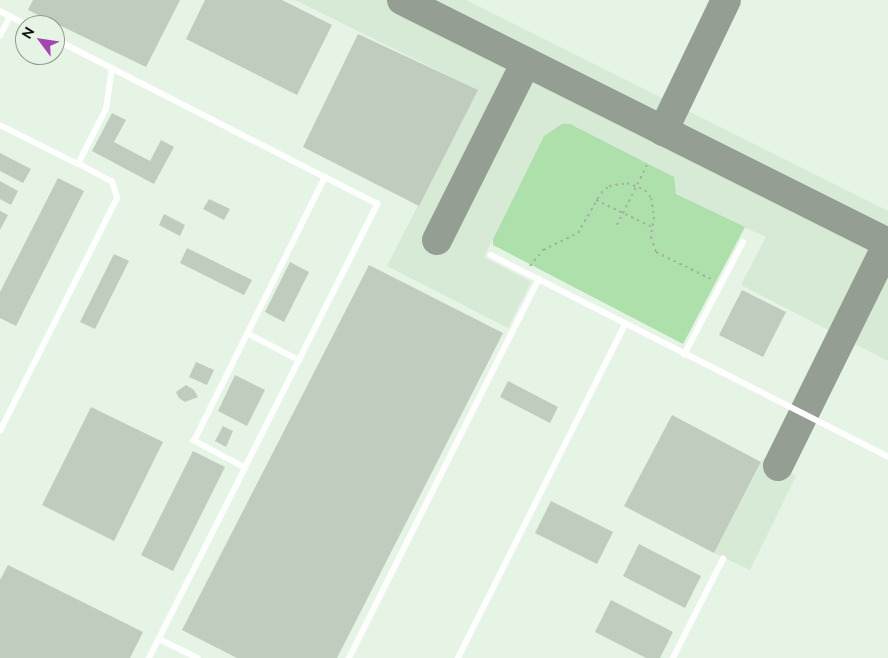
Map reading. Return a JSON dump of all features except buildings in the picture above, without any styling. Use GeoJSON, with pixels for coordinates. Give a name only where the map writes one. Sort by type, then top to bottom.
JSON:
{"type":"FeatureCollection","features":[{"type":"Feature","properties":{"kind":"lane"},"geometry":{"type":"LineString","coordinates":[[0,11],[15,18]]}},
{"type":"Feature","properties":{"kind":"lane"},"geometry":{"type":"LineString","coordinates":[[0,36],[10,16]]}},
{"type":"Feature","properties":{"kind":"lane"},"geometry":{"type":"LineString","coordinates":[[65,44],[378,204],[150,658]]}},
{"type":"Feature","properties":{"kind":"lane"},"geometry":{"type":"LineString","coordinates":[[78,164],[106,109],[112,68]]}},
{"type":"Feature","properties":{"kind":"lane"},"geometry":{"type":"LineString","coordinates":[[0,124],[112,182],[117,198],[0,431]]}},
{"type":"Feature","properties":{"kind":"lane"},"geometry":{"type":"LineString","coordinates":[[245,468],[194,441],[325,177]]}},
{"type":"Feature","properties":{"kind":"lane"},"geometry":{"type":"LineString","coordinates":[[684,355],[743,242]]}},
{"type":"Feature","properties":{"kind":"lane"},"geometry":{"type":"LineString","coordinates":[[491,255],[684,355],[888,456]]}},
{"type":"Feature","properties":{"kind":"lane"},"geometry":{"type":"LineString","coordinates":[[349,658],[539,279]]}},
{"type":"Feature","properties":{"kind":"lane"},"geometry":{"type":"LineString","coordinates":[[458,658],[625,324]]}},
{"type":"Feature","properties":{"kind":"lane"},"geometry":{"type":"LineString","coordinates":[[247,333],[299,360]]}},
{"type":"Feature","properties":{"kind":"lane"},"geometry":{"type":"LineString","coordinates":[[673,658],[723,559]]}},
{"type":"Feature","properties":{"kind":"lane"},"geometry":{"type":"LineString","coordinates":[[159,639],[198,658]]}},
{"type":"Feature","properties":{"kind":"path"},"geometry":{"type":"LineString","coordinates":[[617,225],[647,165]]}},
{"type":"Feature","properties":{"kind":"path"},"geometry":{"type":"LineString","coordinates":[[526,272],[537,254],[578,233],[596,200],[609,186],[627,183],[637,185],[645,190],[654,207],[651,237],[656,252],[721,284]]}},
{"type":"Feature","properties":{"kind":"path"},"geometry":{"type":"LineString","coordinates":[[596,200],[652,227]]}},
{"type":"Feature","properties":{"kind":"shaded area"},"geometry":{"type":"Polygon","coordinates":[[[295,0],[466,0],[888,211],[888,361],[741,285],[766,237],[544,136],[484,257],[531,282],[508,328],[387,266],[477,90],[295,0]]]}},
{"type":"Feature","properties":{"kind":"shaded area"},"geometry":{"type":"Polygon","coordinates":[[[764,458],[796,476],[750,570],[714,553],[764,458]]]}},
{"type":"Feature","properties":{"kind":"green space"},"geometry":{"type":"Polygon","coordinates":[[[562,124],[570,124],[674,177],[676,194],[745,227],[683,344],[493,245],[493,239],[544,136],[562,124]]]}},
{"type":"Feature","properties":{"kind":"taxiway"},"geometry":{"type":"LineString","coordinates":[[402,0],[888,243]]}},
{"type":"Feature","properties":{"kind":"taxiway"},"geometry":{"type":"LineString","coordinates":[[663,131],[726,0]]}},
{"type":"Feature","properties":{"kind":"taxiway"},"geometry":{"type":"LineString","coordinates":[[437,240],[526,62]]}},
{"type":"Feature","properties":{"kind":"taxiway"},"geometry":{"type":"LineString","coordinates":[[778,466],[888,243]]}}]}
